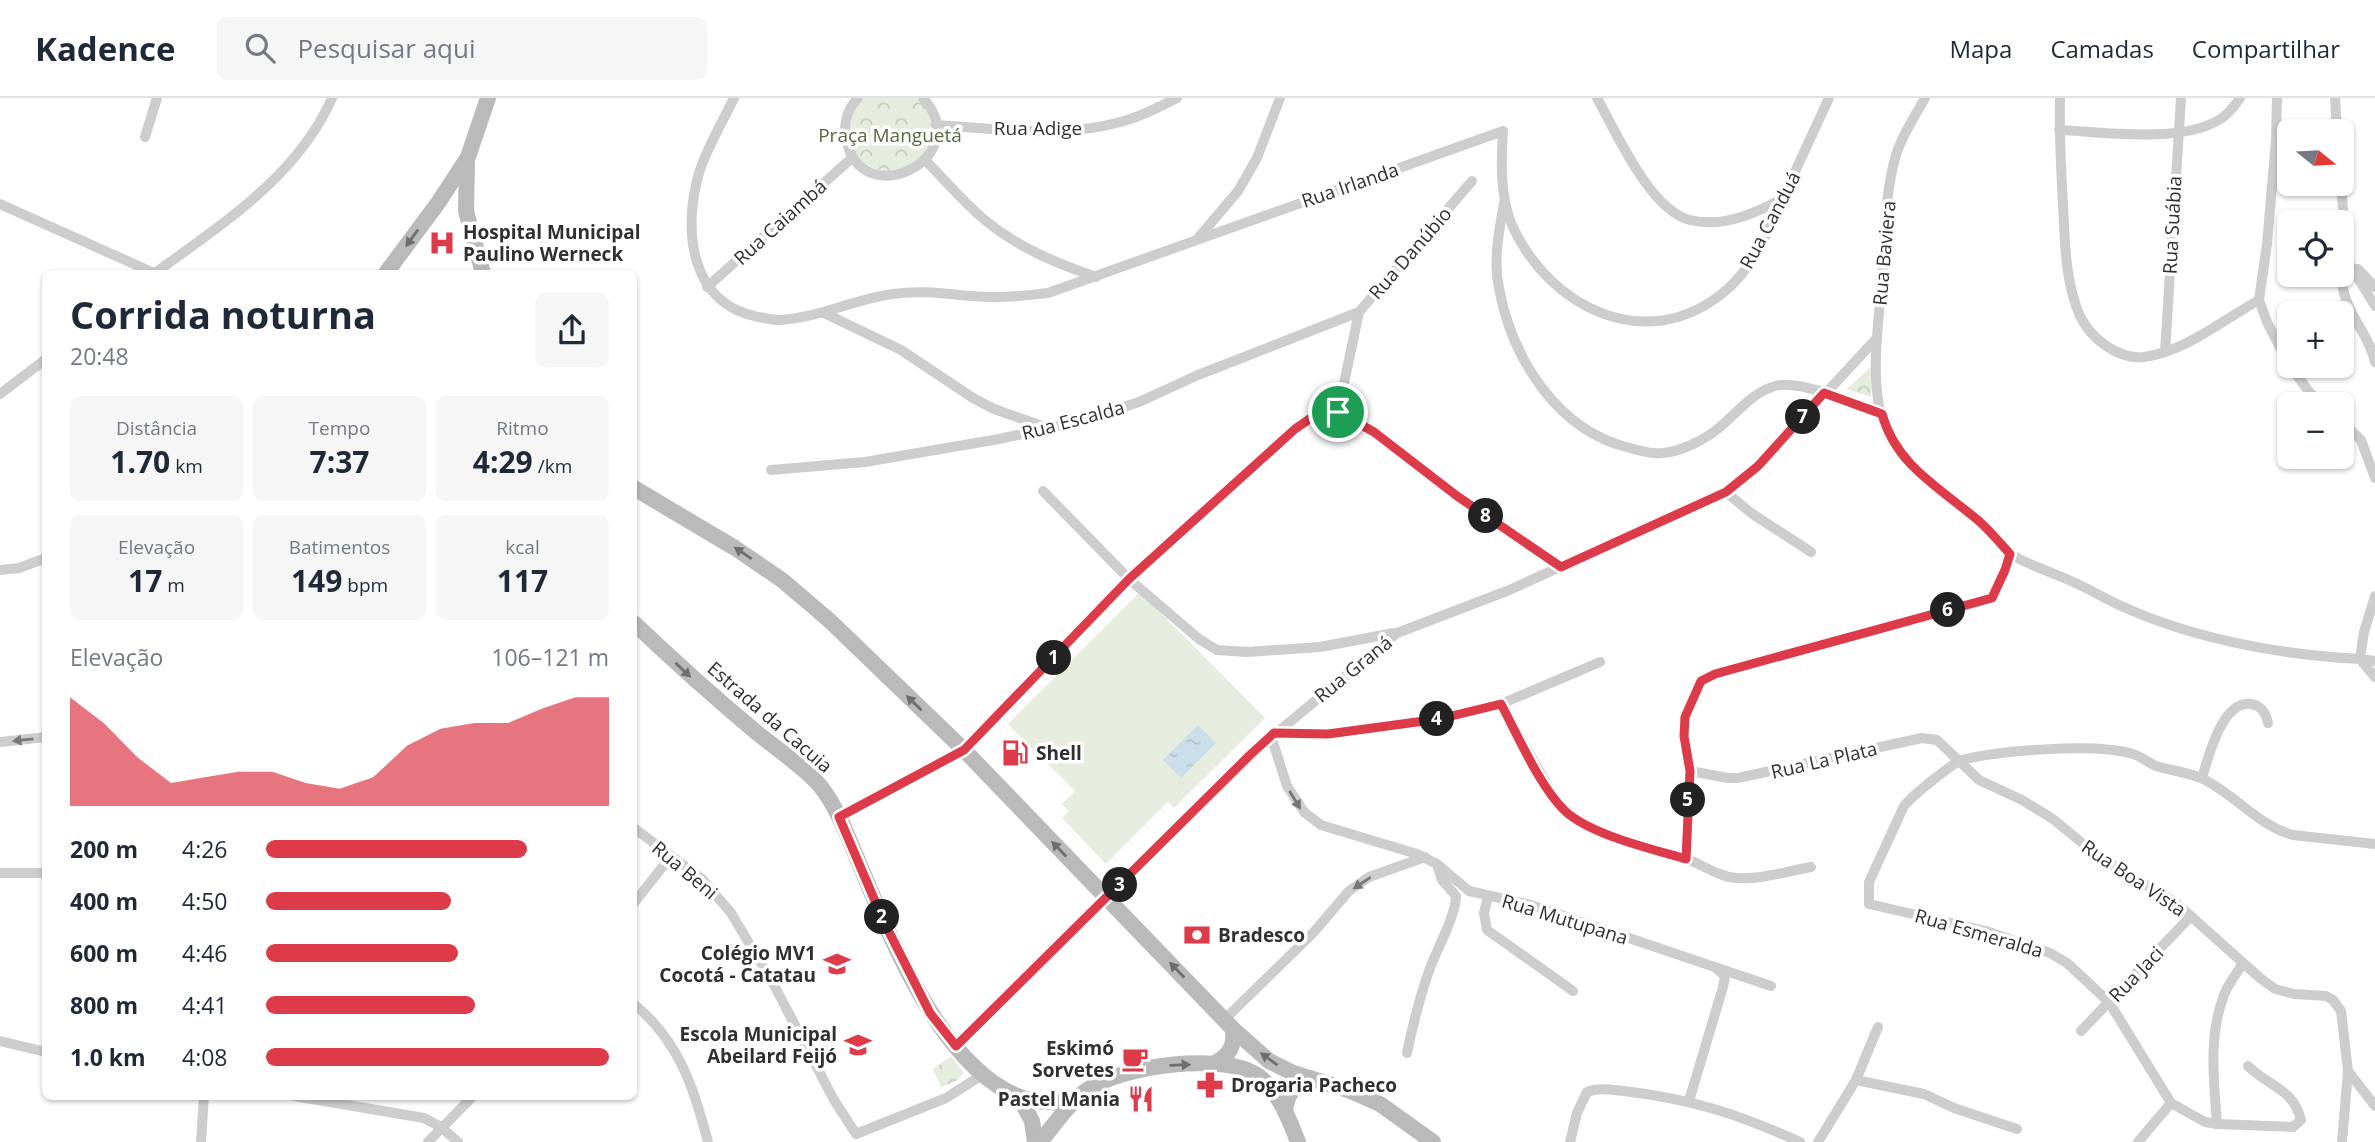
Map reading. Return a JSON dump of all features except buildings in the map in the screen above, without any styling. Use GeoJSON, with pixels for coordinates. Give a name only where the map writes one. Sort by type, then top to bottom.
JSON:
{"type":"FeatureCollection","features":[{"type":"Feature","properties":{"kind":"main road"},"geometry":{"type":"LineString","coordinates":[[388,270],[468,158],[488,98]]}},
{"type":"Feature","properties":{"kind":"main road"},"geometry":{"type":"LineString","coordinates":[[468,158],[466,211],[483,270]]}},
{"type":"Feature","properties":{"kind":"main road"},"geometry":{"type":"LineString","coordinates":[[438,202],[452,202],[466,211]]}},
{"type":"Feature","properties":{"kind":"main road"},"geometry":{"type":"LineString","coordinates":[[637,490],[735,548],[782,580],[830,621],[964,750],[1229,1024],[1269,1061],[1380,1104],[1433,1142]]}},
{"type":"Feature","properties":{"kind":"main road","name":"Estrada da Cacuia"},"geometry":{"type":"LineString","coordinates":[[637,626],[693,680],[820,785],[839,817],[890,934],[930,1013],[970,1064],[982,1076],[1019,1097],[1072,1102]]}},
{"type":"Feature","properties":{"kind":"main road"},"geometry":{"type":"LineString","coordinates":[[1213,1064],[1226,1058],[1232,1049],[1229,1024]]}},
{"type":"Feature","properties":{"kind":"main road"},"geometry":{"type":"LineString","coordinates":[[1040,1142],[1072,1102],[1089,1088],[1121,1073],[1174,1064],[1231,1065],[1260,1077],[1276,1094],[1286,1111],[1298,1142]]}},
{"type":"Feature","properties":{"kind":"main road"},"geometry":{"type":"LineString","coordinates":[[1286,1111],[1288,1098],[1295,1087],[1310,1078]]}},
{"type":"Feature","properties":{"kind":"main road"},"geometry":{"type":"LineString","coordinates":[[1019,1097],[1032,1121],[1035,1142]]}},
{"type":"Feature","properties":{"kind":"street"},"geometry":{"type":"LineString","coordinates":[[145,137],[157,98]]}},
{"type":"Feature","properties":{"kind":"street"},"geometry":{"type":"LineString","coordinates":[[159,270],[230,219],[287,167],[312,138],[332,98]]}},
{"type":"Feature","properties":{"kind":"street"},"geometry":{"type":"LineString","coordinates":[[706,287],[696,260],[691,216],[700,170],[734,98]]}},
{"type":"Feature","properties":{"kind":"street"},"geometry":{"type":"LineString","coordinates":[[858,98],[847,116],[844,130],[847,144],[853,157],[863,167],[888,176],[915,169],[932,150],[936,125],[933,112],[923,98]]}},
{"type":"Feature","properties":{"kind":"street","name":"Rua Adige"},"geometry":{"type":"LineString","coordinates":[[936,125],[1057,131],[1089,129],[1127,120],[1177,98]]}},
{"type":"Feature","properties":{"kind":"street"},"geometry":{"type":"LineString","coordinates":[[1197,239],[1238,191],[1257,158],[1280,98]]}},
{"type":"Feature","properties":{"kind":"street"},"geometry":{"type":"LineString","coordinates":[[1597,98],[1645,179],[1658,197],[1676,213],[1690,220],[1716,221],[1763,209],[1783,198]]}},
{"type":"Feature","properties":{"kind":"street","name":"Rua Canduá"},"geometry":{"type":"LineString","coordinates":[[1503,131],[1504,201],[1512,225],[1534,262],[1571,298],[1609,317],[1653,322],[1690,314],[1724,292],[1740,277],[1765,238],[1829,98]]}},
{"type":"Feature","properties":{"kind":"street","name":"Rua Baviera"},"geometry":{"type":"LineString","coordinates":[[1925,98],[1896,155],[1888,200],[1875,368],[1882,414],[1887,434],[1899,452],[1924,478],[1980,522],[2010,554]]}},
{"type":"Feature","properties":{"kind":"street"},"geometry":{"type":"LineString","coordinates":[[2060,98],[2059,130],[2066,260],[2081,318],[2102,343],[2114,352],[2128,357],[2165,352],[2185,344],[2259,300]]}},
{"type":"Feature","properties":{"kind":"street","name":"Rua Suábia"},"geometry":{"type":"LineString","coordinates":[[2165,352],[2181,98]]}},
{"type":"Feature","properties":{"kind":"street"},"geometry":{"type":"LineString","coordinates":[[2059,130],[2177,133],[2215,123],[2241,98]]}},
{"type":"Feature","properties":{"kind":"street"},"geometry":{"type":"LineString","coordinates":[[2277,98],[2267,244],[2259,300],[2277,342]]}},
{"type":"Feature","properties":{"kind":"street"},"geometry":{"type":"LineString","coordinates":[[2335,98],[2336,119]]}},
{"type":"Feature","properties":{"kind":"street","name":"Rua Irlanda"},"geometry":{"type":"LineString","coordinates":[[706,287],[719,300],[742,314],[778,320],[824,313],[861,300],[894,293],[926,292],[990,297],[1048,293],[1503,131]]}},
{"type":"Feature","properties":{"kind":"street","name":"Rua Caiambá"},"geometry":{"type":"LineString","coordinates":[[706,287],[853,157]]}},
{"type":"Feature","properties":{"kind":"street"},"geometry":{"type":"LineString","coordinates":[[925,160],[986,221],[1018,244],[1052,262],[1096,277]]}},
{"type":"Feature","properties":{"kind":"street","name":"Rua Danúbio"},"geometry":{"type":"LineString","coordinates":[[1338,412],[1359,312],[1472,181]]}},
{"type":"Feature","properties":{"kind":"street"},"geometry":{"type":"LineString","coordinates":[[1504,201],[1497,264],[1498,286],[1508,325],[1525,365],[1556,404],[1583,427],[1618,446],[1663,453],[1691,444],[1718,429],[1762,392],[1776,385],[1824,393],[1882,414]]}},
{"type":"Feature","properties":{"kind":"street"},"geometry":{"type":"LineString","coordinates":[[0,204],[148,270]]}},
{"type":"Feature","properties":{"kind":"street"},"geometry":{"type":"LineString","coordinates":[[2354,266],[2375,287]]}},
{"type":"Feature","properties":{"kind":"street"},"geometry":{"type":"LineString","coordinates":[[2354,272],[2375,306]]}},
{"type":"Feature","properties":{"kind":"street"},"geometry":{"type":"LineString","coordinates":[[2343,287],[2354,318],[2374,357]]}},
{"type":"Feature","properties":{"kind":"street","name":"Rua Escalda"},"geometry":{"type":"LineString","coordinates":[[771,470],[865,462],[1077,422],[1139,402],[1198,375],[1359,312]]}},
{"type":"Feature","properties":{"kind":"street"},"geometry":{"type":"LineString","coordinates":[[824,313],[901,350],[993,409],[1048,428]]}},
{"type":"Feature","properties":{"kind":"street","name":"Rua Graná"},"geometry":{"type":"LineString","coordinates":[[956,1046],[1273,735],[1396,633],[1507,592],[1726,492],[1758,466],[1877,338]]}},
{"type":"Feature","properties":{"kind":"street"},"geometry":{"type":"LineString","coordinates":[[0,394],[42,362]]}},
{"type":"Feature","properties":{"kind":"street"},"geometry":{"type":"LineString","coordinates":[[839,817],[964,750],[1129,579],[1295,429],[1326,412],[1338,412],[1374,432],[1457,496],[1561,567]]}},
{"type":"Feature","properties":{"kind":"street"},"geometry":{"type":"LineString","coordinates":[[2354,433],[2361,440],[2375,478]]}},
{"type":"Feature","properties":{"kind":"street"},"geometry":{"type":"LineString","coordinates":[[1043,491],[1129,579],[1199,639],[1217,650],[1247,652],[1320,646],[1396,633]]}},
{"type":"Feature","properties":{"kind":"street"},"geometry":{"type":"LineString","coordinates":[[1726,492],[1751,513],[1811,552]]}},
{"type":"Feature","properties":{"kind":"street"},"geometry":{"type":"LineString","coordinates":[[1686,859],[1690,771],[1684,736],[1685,717],[1701,681],[1715,674],[1992,598],[2010,554],[2127,609],[2215,637],[2329,657],[2375,661]]}},
{"type":"Feature","properties":{"kind":"street"},"geometry":{"type":"LineString","coordinates":[[0,570],[19,568],[42,559]]}},
{"type":"Feature","properties":{"kind":"street"},"geometry":{"type":"LineString","coordinates":[[2375,596],[2364,632],[2360,659],[2375,677]]}},
{"type":"Feature","properties":{"kind":"street"},"geometry":{"type":"LineString","coordinates":[[1273,735],[1328,734],[1439,719],[1501,704],[1600,662]]}},
{"type":"Feature","properties":{"kind":"street"},"geometry":{"type":"LineString","coordinates":[[1501,704],[1546,786],[1567,813],[1584,823],[1638,846],[1686,859],[1734,878],[1752,878],[1811,867]]}},
{"type":"Feature","properties":{"kind":"street"},"geometry":{"type":"LineString","coordinates":[[2202,778],[2214,740],[2233,710],[2241,704],[2255,705],[2266,714],[2268,723]]}},
{"type":"Feature","properties":{"kind":"street","name":"Rua Mutupana"},"geometry":{"type":"LineString","coordinates":[[1273,735],[1287,786],[1299,807],[1307,815],[1336,831],[1424,857],[1437,864],[1469,891],[1531,905],[1770,986]]}},
{"type":"Feature","properties":{"kind":"street"},"geometry":{"type":"LineString","coordinates":[[0,742],[42,737]]}},
{"type":"Feature","properties":{"kind":"street","name":"Rua La Plata"},"geometry":{"type":"LineString","coordinates":[[1690,771],[1738,778],[1922,738],[1937,740],[1956,758]]}},
{"type":"Feature","properties":{"kind":"street"},"geometry":{"type":"LineString","coordinates":[[1956,758],[2106,749],[2137,755],[2157,766],[2202,778],[2260,821],[2281,832],[2375,844]]}},
{"type":"Feature","properties":{"kind":"street","name":"Rua Esmeralda"},"geometry":{"type":"LineString","coordinates":[[1956,758],[1904,806],[1868,882],[1869,904],[1986,931],[2042,950],[2067,963],[2109,1002],[2171,1103],[2206,1122],[2293,1127],[2301,1120],[2295,1102],[2248,1066]]}},
{"type":"Feature","properties":{"kind":"street","name":"Rua Boa Vista"},"geometry":{"type":"LineString","coordinates":[[1956,758],[1979,779],[2053,819],[2098,856],[2168,898],[2275,989],[2294,994],[2326,996],[2333,1000],[2341,1011],[2348,1071]]}},
{"type":"Feature","properties":{"kind":"street","name":"Rua Beni"},"geometry":{"type":"LineString","coordinates":[[637,830],[702,879],[732,913],[857,1138]]}},
{"type":"Feature","properties":{"kind":"street"},"geometry":{"type":"LineString","coordinates":[[637,899],[671,856]]}},
{"type":"Feature","properties":{"kind":"street"},"geometry":{"type":"LineString","coordinates":[[1229,1024],[1349,891],[1369,877],[1424,857]]}},
{"type":"Feature","properties":{"kind":"street"},"geometry":{"type":"LineString","coordinates":[[1407,1054],[1421,993],[1441,938],[1456,908],[1456,896],[1442,880],[1437,864]]}},
{"type":"Feature","properties":{"kind":"street"},"geometry":{"type":"LineString","coordinates":[[0,873],[42,873]]}},
{"type":"Feature","properties":{"kind":"street"},"geometry":{"type":"LineString","coordinates":[[1488,896],[1484,912],[1487,930],[1573,991]]}},
{"type":"Feature","properties":{"kind":"street","name":"Rua Jaci"},"geometry":{"type":"LineString","coordinates":[[2081,1031],[2191,916]]}},
{"type":"Feature","properties":{"kind":"street"},"geometry":{"type":"LineString","coordinates":[[2217,1124],[2212,1065],[2214,1036],[2224,993],[2243,963]]}},
{"type":"Feature","properties":{"kind":"street"},"geometry":{"type":"LineString","coordinates":[[1689,1101],[1723,987],[1725,976],[1717,969]]}},
{"type":"Feature","properties":{"kind":"street"},"geometry":{"type":"LineString","coordinates":[[637,1007],[658,1026],[695,1091],[708,1142]]}},
{"type":"Feature","properties":{"kind":"street"},"geometry":{"type":"LineString","coordinates":[[1818,1142],[1856,1080],[1878,1027]]}},
{"type":"Feature","properties":{"kind":"street"},"geometry":{"type":"LineString","coordinates":[[0,1041],[42,1051]]}},
{"type":"Feature","properties":{"kind":"street"},"geometry":{"type":"LineString","coordinates":[[2348,1071],[2375,1106]]}},
{"type":"Feature","properties":{"kind":"street"},"geometry":{"type":"LineString","coordinates":[[2342,1142],[2348,1071]]}},
{"type":"Feature","properties":{"kind":"street"},"geometry":{"type":"LineString","coordinates":[[857,1138],[946,1098],[982,1076]]}},
{"type":"Feature","properties":{"kind":"street"},"geometry":{"type":"LineString","coordinates":[[1856,1080],[1924,1094],[1954,1108],[2017,1129]]}},
{"type":"Feature","properties":{"kind":"street"},"geometry":{"type":"LineString","coordinates":[[1570,1142],[1582,1099],[1593,1089],[1689,1101],[1737,1115],[1800,1142]]}},
{"type":"Feature","properties":{"kind":"street"},"geometry":{"type":"LineString","coordinates":[[201,1142],[204,1100]]}},
{"type":"Feature","properties":{"kind":"street"},"geometry":{"type":"LineString","coordinates":[[321,1100],[424,1118],[441,1127],[458,1142]]}},
{"type":"Feature","properties":{"kind":"street"},"geometry":{"type":"LineString","coordinates":[[428,1142],[469,1100]]}},
{"type":"Feature","properties":{"kind":"street"},"geometry":{"type":"LineString","coordinates":[[2138,1142],[2171,1103]]}},
{"type":"Feature","properties":{"kind":"green space","name":"Praça Manguetá"},"geometry":{"type":"Polygon","coordinates":[[[863,98],[917,98],[925,106],[931,121],[931,137],[925,153],[914,164],[900,170],[885,171],[871,167],[859,158],[851,145],[850,127],[857,104],[863,98]]]}},
{"type":"Feature","properties":{"kind":"green space"},"geometry":{"type":"Polygon","coordinates":[[[1872,366],[1871,397],[1847,389],[1872,366]]]}},
{"type":"Feature","properties":{"kind":"green space"},"geometry":{"type":"Polygon","coordinates":[[[1140,592],[1265,718],[1174,808],[1168,802],[1106,864],[1062,818],[1069,811],[1062,804],[1075,791],[1008,724],[1140,592]]]}},
{"type":"Feature","properties":{"kind":"green space"},"geometry":{"type":"Polygon","coordinates":[[[951,1056],[964,1073],[955,1082],[941,1087],[933,1069],[951,1056]]]}},
{"type":"Feature","properties":{"kind":"water"},"geometry":{"type":"Polygon","coordinates":[[[1198,725],[1216,743],[1181,778],[1163,760],[1198,725]]]}},
{"type":"Feature","properties":{"kind":"place","name":"Hospital Municipal Paulino Werneck"},"geometry":{"type":"Point","coordinates":[442,243]}},
{"type":"Feature","properties":{"kind":"place","name":"Shell"},"geometry":{"type":"Point","coordinates":[1015,753]}},
{"type":"Feature","properties":{"kind":"place","name":"Bradesco"},"geometry":{"type":"Point","coordinates":[1197,935]}},
{"type":"Feature","properties":{"kind":"place","name":"Colégio MV1 Cocotá - Catatau"},"geometry":{"type":"Point","coordinates":[837,964]}},
{"type":"Feature","properties":{"kind":"place","name":"Escola Municipal Abeilard Feijó"},"geometry":{"type":"Point","coordinates":[858,1045]}},
{"type":"Feature","properties":{"kind":"place","name":"Eskimó Sorvetes"},"geometry":{"type":"Point","coordinates":[1135,1059]}},
{"type":"Feature","properties":{"kind":"place","name":"Drogaria Pacheco"},"geometry":{"type":"Point","coordinates":[1210,1085]}},
{"type":"Feature","properties":{"kind":"place","name":"Pastel Mania"},"geometry":{"type":"Point","coordinates":[1141,1099]}},
{"type":"Feature","properties":{"kind":"route"},"geometry":{"type":"LineString","coordinates":[[1824,393],[1882,414],[1887,434],[1899,452],[1924,478],[1980,522],[2010,554],[1992,598],[1715,674],[1701,681],[1685,717],[1684,736],[1690,771],[1686,859],[1638,846],[1567,813],[1546,786],[1501,704],[1439,719],[1328,734],[1274,733],[956,1046],[930,1013],[884,922],[839,817],[964,750],[1129,579],[1249,469],[1311,418],[1326,412],[1338,412],[1374,432],[1457,496],[1561,567],[1726,492],[1758,466],[1824,393]]}}]}
